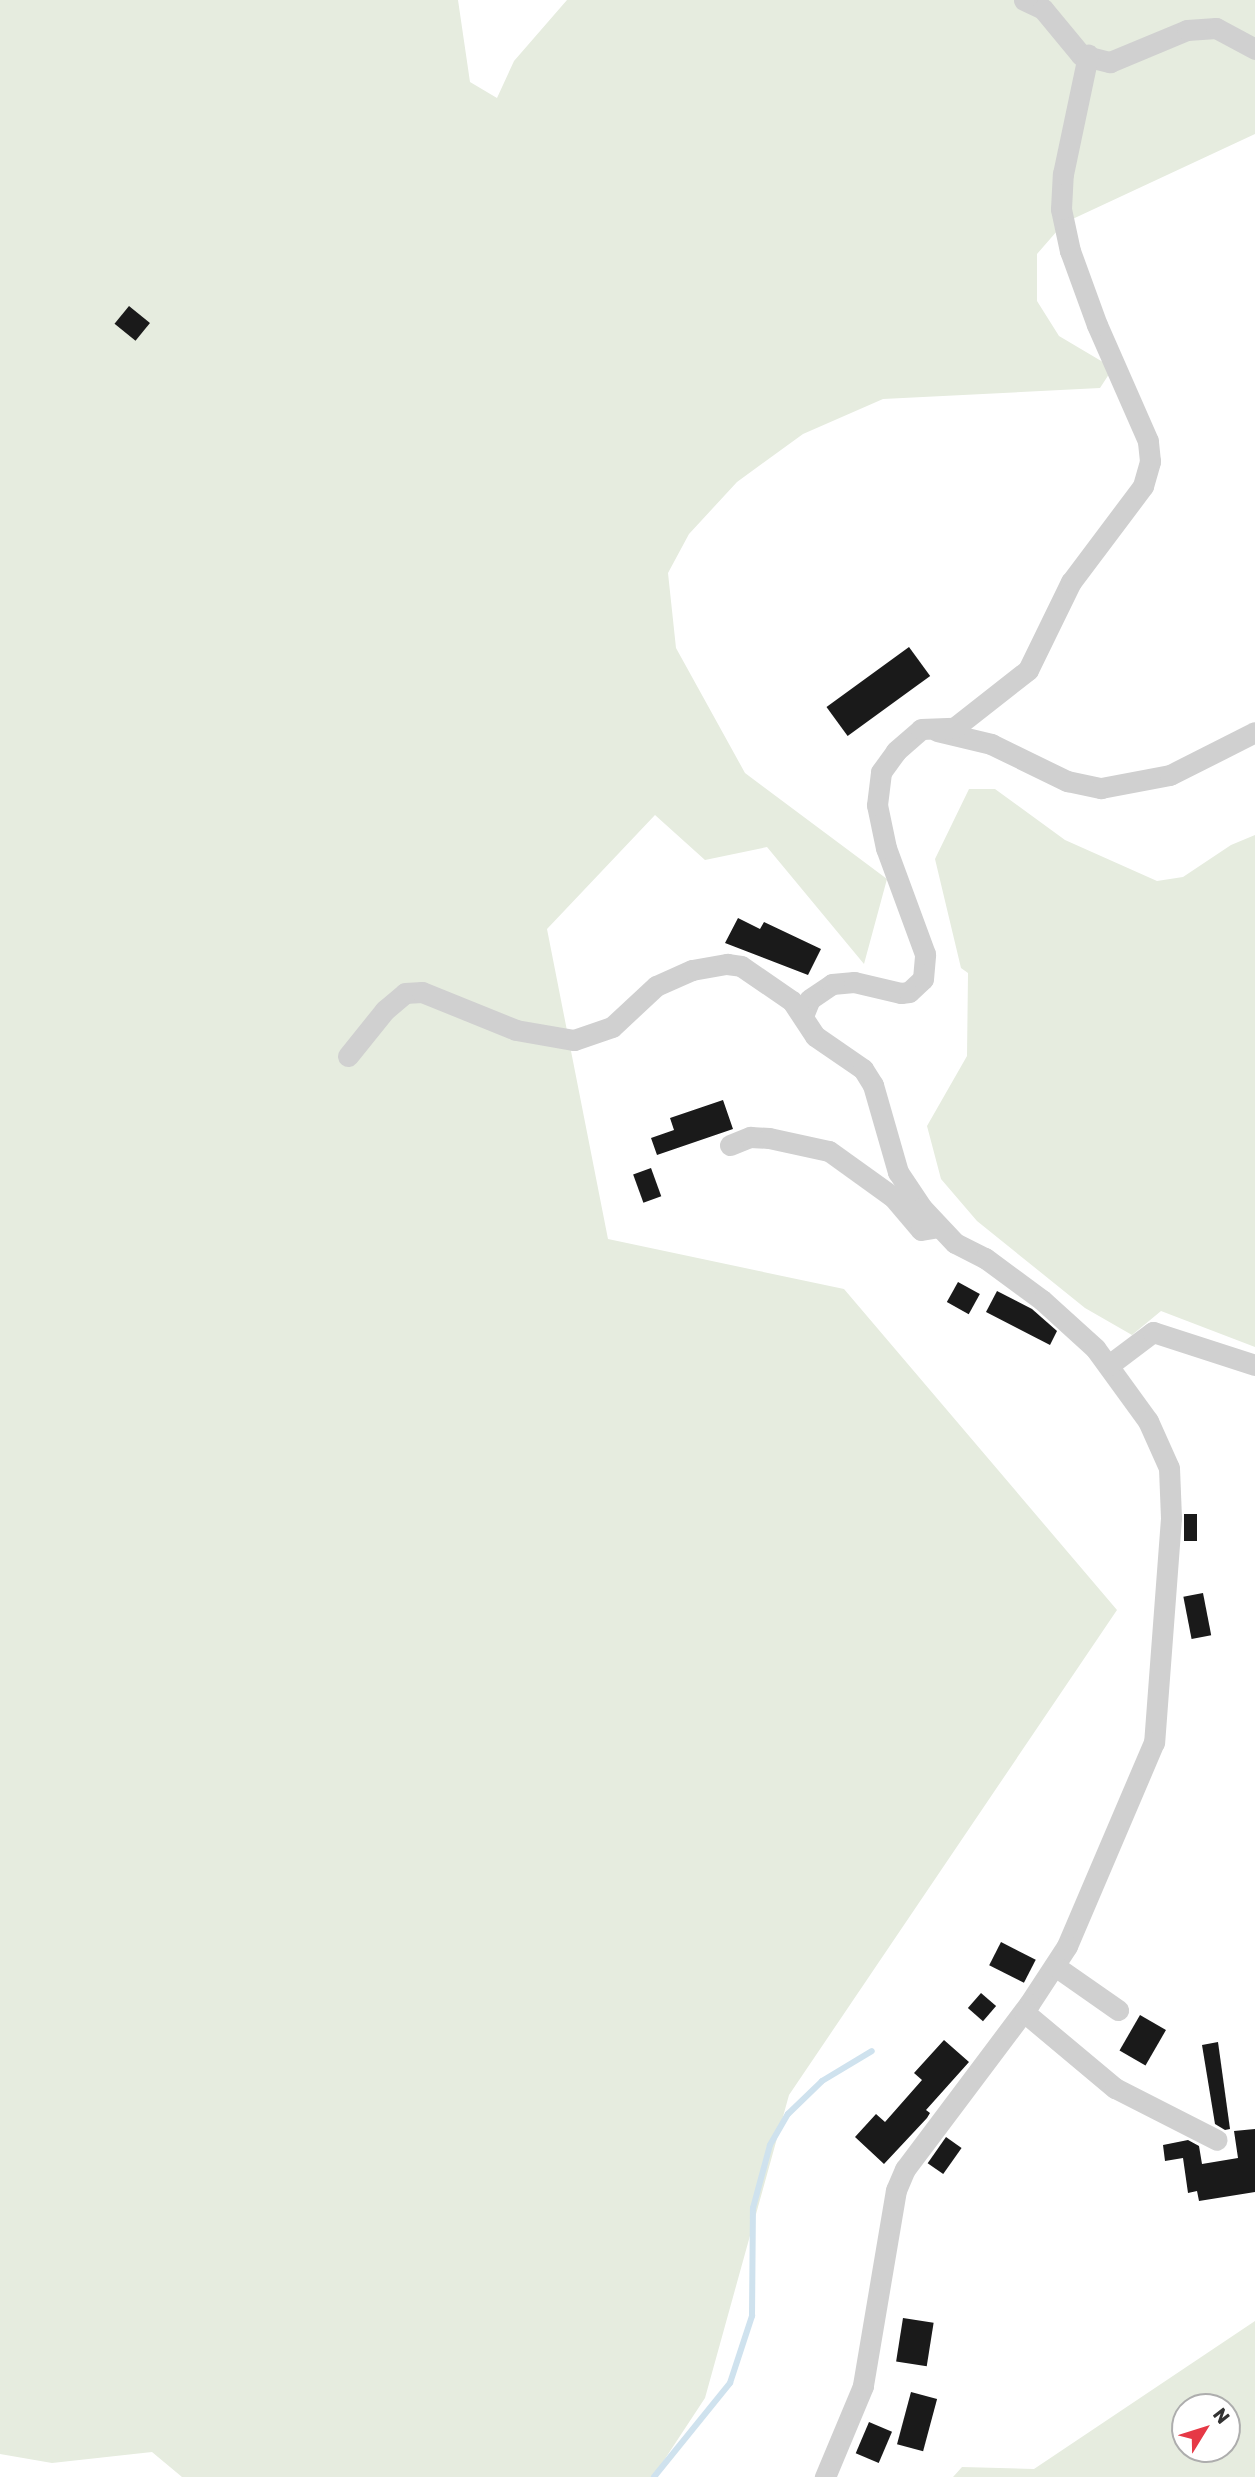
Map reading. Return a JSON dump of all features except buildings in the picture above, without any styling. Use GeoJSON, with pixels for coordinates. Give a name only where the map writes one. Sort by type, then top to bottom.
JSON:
{"type":"FeatureCollection","features":[{"type":"Feature","properties":{"kind":"street"},"geometry":{"type":"LineString","coordinates":[[1024,0],[1043,9],[1081,55],[1110,62],[1187,30],[1216,28],[1255,49]]}},
{"type":"Feature","properties":{"kind":"street"},"geometry":{"type":"LineString","coordinates":[[803,1016],[810,999],[824,987],[854,982],[901,993],[917,986],[926,973],[925,954],[886,848],[877,804],[886,763],[911,736],[928,729],[954,728],[1028,670],[1071,582],[1143,486],[1150,461],[1148,441],[1097,325],[1070,251],[1061,209],[1063,174],[1088,55]]}},
{"type":"Feature","properties":{"kind":"street"},"geometry":{"type":"LineString","coordinates":[[928,729],[991,744],[1068,782],[1101,788],[1170,775],[1255,732]]}},
{"type":"Feature","properties":{"kind":"street"},"geometry":{"type":"LineString","coordinates":[[348,1056],[385,1010],[405,993],[422,992],[516,1030],[574,1040],[612,1027],[656,986],[692,970],[727,964],[770,984],[803,1016],[815,1036],[855,1060],[873,1085],[898,1172],[937,1227],[955,1243],[985,1258],[1042,1300],[1108,1365],[1156,1433],[1169,1468],[1159,1711],[1148,1759],[1055,1966],[920,2147],[896,2190],[863,2386],[825,2477]]}},
{"type":"Feature","properties":{"kind":"street"},"geometry":{"type":"LineString","coordinates":[[730,1145],[750,1138],[769,1138],[829,1151],[893,1197],[922,1230],[937,1227]]}},
{"type":"Feature","properties":{"kind":"street"},"geometry":{"type":"LineString","coordinates":[[1108,1365],[1153,1332],[1255,1365]]}},
{"type":"Feature","properties":{"kind":"street"},"geometry":{"type":"LineString","coordinates":[[1055,1966],[1118,2010]]}},
{"type":"Feature","properties":{"kind":"street"},"geometry":{"type":"LineString","coordinates":[[1024,2011],[1115,2088],[1217,2140]]}},
{"type":"Feature","properties":{"kind":"shaded area"},"geometry":{"type":"Polygon","coordinates":[[[0,0],[458,0],[470,82],[497,98],[514,61],[567,0],[1255,0],[1255,134],[1064,223],[1037,254],[1037,301],[1059,336],[1113,368],[1100,388],[883,399],[803,434],[737,482],[689,534],[668,573],[676,648],[745,773],[887,879],[864,964],[767,847],[705,860],[655,815],[547,929],[608,1239],[844,1289],[1117,1610],[789,2095],[705,2398],[653,2477],[182,2477],[152,2452],[52,2463],[0,2454],[0,0]]]}},
{"type":"Feature","properties":{"kind":"shaded area"},"geometry":{"type":"Polygon","coordinates":[[[969,789],[995,789],[1065,840],[1157,881],[1183,877],[1231,845],[1255,835],[1255,1347],[1161,1311],[1132,1335],[1085,1308],[977,1221],[941,1179],[927,1126],[967,1056],[968,973],[961,968],[935,859],[969,789]]]}},
{"type":"Feature","properties":{"kind":"shaded area"},"geometry":{"type":"Polygon","coordinates":[[[1255,2321],[1255,2477],[953,2477],[962,2467],[1034,2469],[1255,2321]]]}},
{"type":"Feature","properties":{"kind":"waterway"},"geometry":{"type":"LineString","coordinates":[[654,2477],[730,2383],[752,2316],[753,2208],[770,2145],[788,2114],[822,2081],[872,2051]]}}]}
